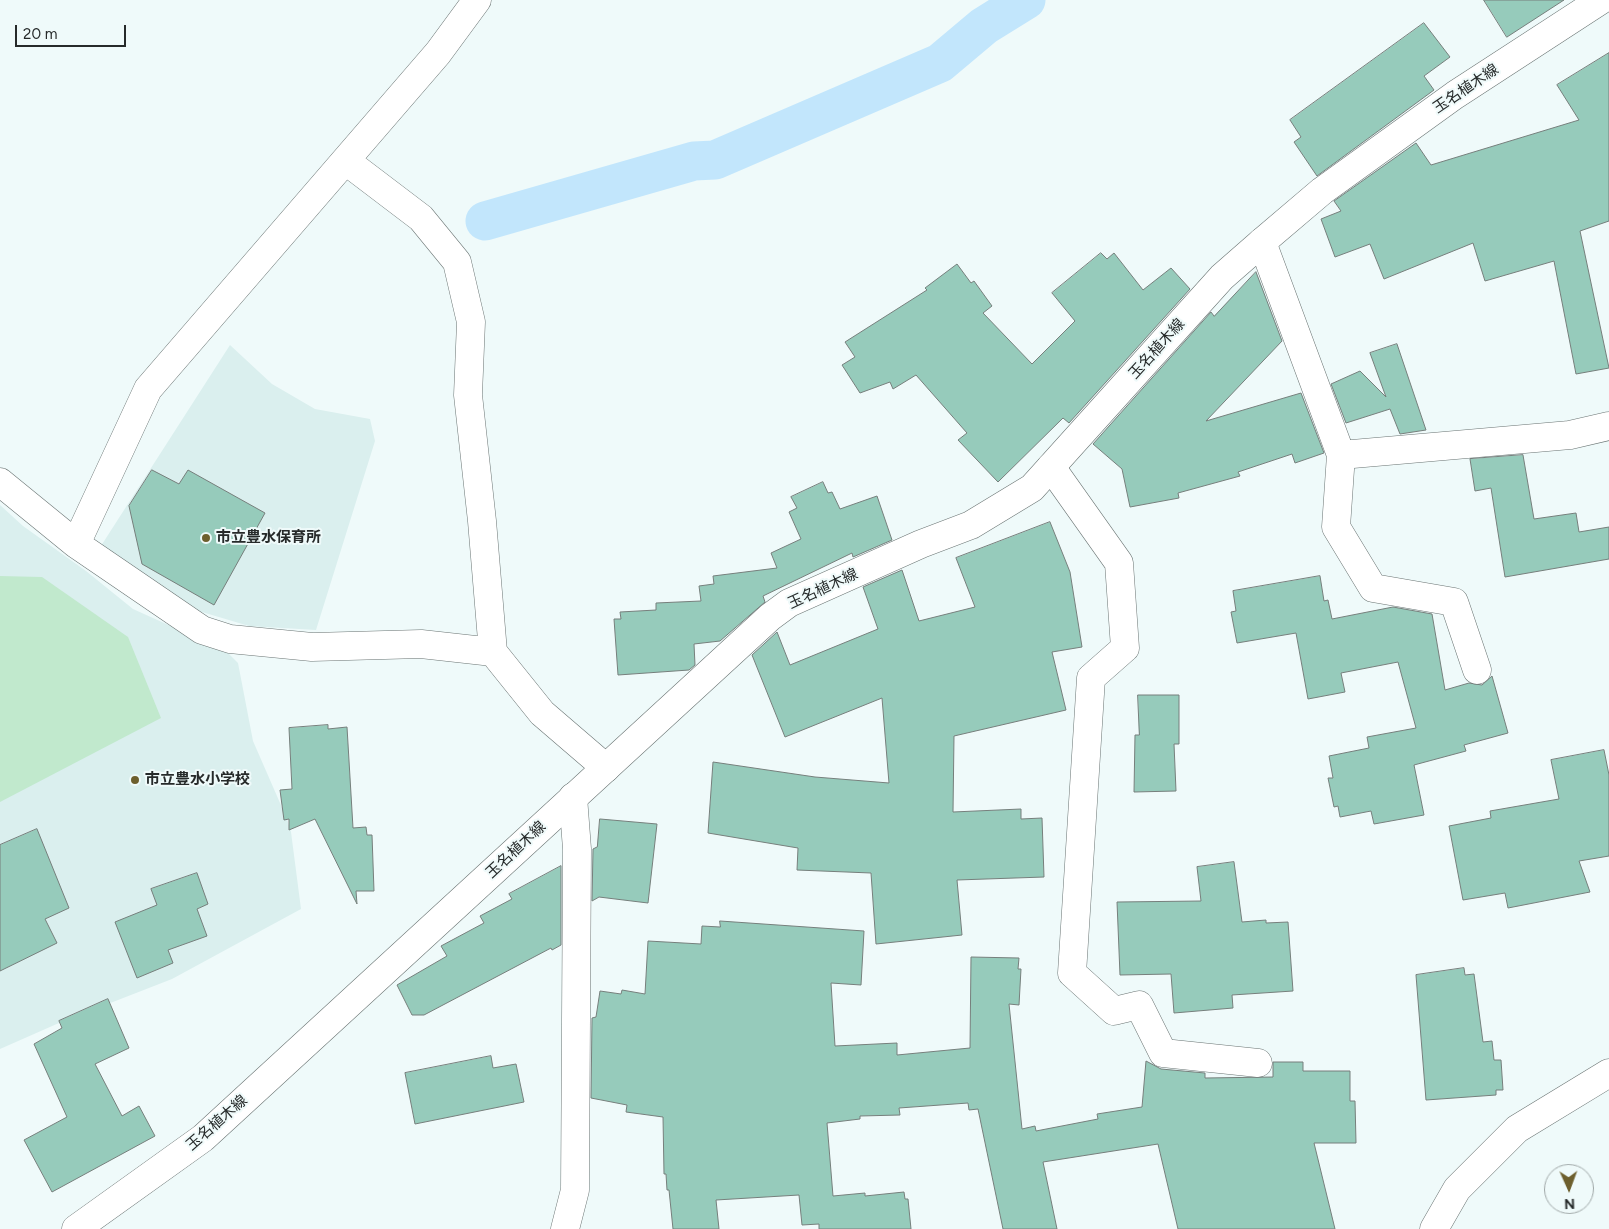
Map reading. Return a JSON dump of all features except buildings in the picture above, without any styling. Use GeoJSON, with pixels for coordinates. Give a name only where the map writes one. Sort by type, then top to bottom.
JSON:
{"type":"FeatureCollection","features":[{"type":"Feature","properties":{"kind":"street"},"geometry":{"type":"LineString","coordinates":[[76,544],[148,389],[438,53],[477,0]]}},
{"type":"Feature","properties":{"kind":"street","name":"玉名植木線"},"geometry":{"type":"LineString","coordinates":[[76,1229],[203,1138],[573,797],[756,630],[789,603],[921,544],[971,525],[1032,488],[1222,278],[1262,242],[1322,191],[1455,95],[1601,0]]}},
{"type":"Feature","properties":{"kind":"street"},"geometry":{"type":"LineString","coordinates":[[346,161],[421,218],[457,262],[471,322],[468,395],[482,521],[493,652],[542,712],[606,768]]}},
{"type":"Feature","properties":{"kind":"street"},"geometry":{"type":"LineString","coordinates":[[1262,242],[1341,455],[1336,527],[1373,588],[1454,602],[1477,670]]}},
{"type":"Feature","properties":{"kind":"street"},"geometry":{"type":"LineString","coordinates":[[1341,455],[1570,434],[1609,426]]}},
{"type":"Feature","properties":{"kind":"street"},"geometry":{"type":"LineString","coordinates":[[1051,467],[1119,563],[1125,648],[1091,678],[1072,972],[1114,1011],[1140,1005],[1163,1053],[1258,1063]]}},
{"type":"Feature","properties":{"kind":"street"},"geometry":{"type":"LineString","coordinates":[[0,482],[76,544],[202,630],[230,639],[312,647],[421,644],[493,652]]}},
{"type":"Feature","properties":{"kind":"street"},"geometry":{"type":"LineString","coordinates":[[565,1229],[575,1190],[577,849],[573,797]]}},
{"type":"Feature","properties":{"kind":"street"},"geometry":{"type":"LineString","coordinates":[[1434,1229],[1457,1189],[1517,1129],[1609,1073]]}},
{"type":"Feature","properties":{"kind":"shaded area"},"geometry":{"type":"Polygon","coordinates":[[[230,345],[272,384],[315,409],[370,419],[375,441],[316,630],[249,626],[202,612],[178,602],[99,549],[230,345]]]}},
{"type":"Feature","properties":{"kind":"shaded area","name":"市立豊水小学校"},"geometry":{"type":"Polygon","coordinates":[[[0,505],[23,526],[86,571],[133,609],[226,651],[238,663],[253,741],[291,832],[301,909],[172,979],[59,1023],[0,1049],[0,505]]]}},
{"type":"Feature","properties":{"kind":"green space"},"geometry":{"type":"Polygon","coordinates":[[[0,576],[42,577],[128,637],[161,718],[0,802],[0,576]]]}},
{"type":"Feature","properties":{"kind":"waterway"},"geometry":{"type":"LineString","coordinates":[[485,221],[694,161],[715,160],[940,63],[984,26],[1026,0]]}},
{"type":"Feature","properties":{"kind":"place","name":"市立豊水保育所"},"geometry":{"type":"Point","coordinates":[206,538]}},
{"type":"Feature","properties":{"kind":"place","name":"市立豊水小学校"},"geometry":{"type":"Point","coordinates":[135,780]}}]}
